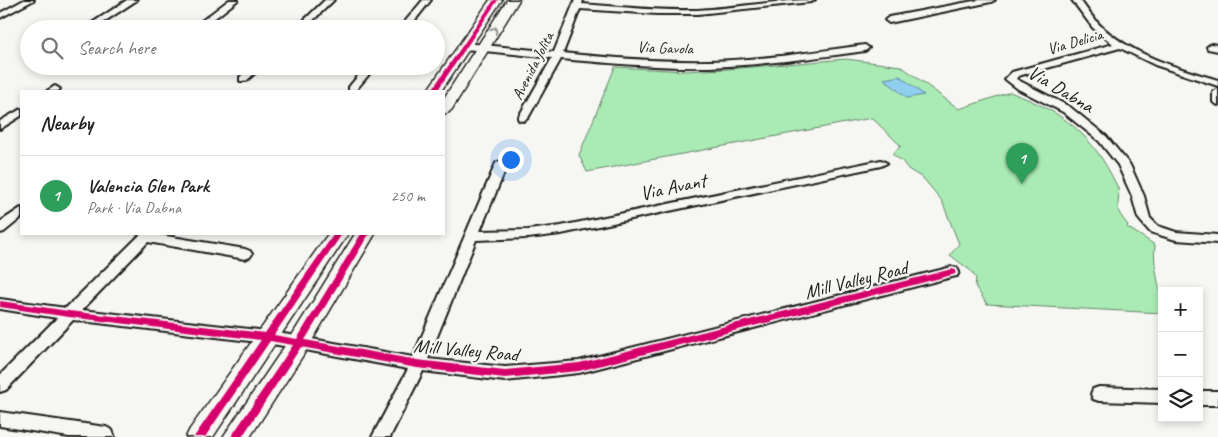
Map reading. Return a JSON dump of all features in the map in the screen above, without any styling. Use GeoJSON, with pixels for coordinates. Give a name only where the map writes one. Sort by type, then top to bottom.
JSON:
{"type":"FeatureCollection","features":[{"type":"Feature","properties":{"kind":"main road"},"geometry":{"type":"LineString","coordinates":[[435,90],[496,0]]}},
{"type":"Feature","properties":{"kind":"main road"},"geometry":{"type":"LineString","coordinates":[[445,107],[513,0]]}},
{"type":"Feature","properties":{"kind":"main road"},"geometry":{"type":"LineString","coordinates":[[200,437],[337,235]]}},
{"type":"Feature","properties":{"kind":"main road"},"geometry":{"type":"LineString","coordinates":[[236,437],[299,343],[364,235]]}},
{"type":"Feature","properties":{"kind":"street"},"geometry":{"type":"LineString","coordinates":[[0,16],[30,0]]}},
{"type":"Feature","properties":{"kind":"street"},"geometry":{"type":"LineString","coordinates":[[101,20],[133,0]]}},
{"type":"Feature","properties":{"kind":"street"},"geometry":{"type":"LineString","coordinates":[[206,20],[234,0]]}},
{"type":"Feature","properties":{"kind":"street"},"geometry":{"type":"LineString","coordinates":[[309,20],[330,0]]}},
{"type":"Feature","properties":{"kind":"street"},"geometry":{"type":"LineString","coordinates":[[410,20],[427,0]]}},
{"type":"Feature","properties":{"kind":"street"},"geometry":{"type":"LineString","coordinates":[[578,3],[657,12],[698,12],[811,0]]}},
{"type":"Feature","properties":{"kind":"street"},"geometry":{"type":"LineString","coordinates":[[889,20],[991,0]]}},
{"type":"Feature","properties":{"kind":"street"},"geometry":{"type":"LineString","coordinates":[[1076,0],[1093,23],[1121,45],[1150,59],[1218,83]]}},
{"type":"Feature","properties":{"kind":"street","name":"Avenida Jolita"},"geometry":{"type":"LineString","coordinates":[[523,118],[558,55],[578,3]]}},
{"type":"Feature","properties":{"kind":"street","name":"Via Delicia"},"geometry":{"type":"LineString","coordinates":[[1010,78],[1015,74],[1121,45]]}},
{"type":"Feature","properties":{"kind":"street","name":"Via Gavola"},"geometry":{"type":"LineString","coordinates":[[465,46],[621,61],[695,64],[739,63],[865,48]]}},
{"type":"Feature","properties":{"kind":"street"},"geometry":{"type":"LineString","coordinates":[[244,79],[248,75]]}},
{"type":"Feature","properties":{"kind":"street"},"geometry":{"type":"LineString","coordinates":[[352,89],[364,75]]}},
{"type":"Feature","properties":{"kind":"street","name":"Via Dabna"},"geometry":{"type":"LineString","coordinates":[[1010,78],[1019,86],[1058,104],[1086,124],[1108,145],[1124,166],[1138,198],[1142,217],[1155,230],[1173,235],[1218,239]]}},
{"type":"Feature","properties":{"kind":"street"},"geometry":{"type":"LineString","coordinates":[[1218,92],[1218,102]]}},
{"type":"Feature","properties":{"kind":"street"},"geometry":{"type":"LineString","coordinates":[[0,126],[20,113]]}},
{"type":"Feature","properties":{"kind":"street"},"geometry":{"type":"LineString","coordinates":[[381,437],[409,385],[502,163]]}},
{"type":"Feature","properties":{"kind":"street","name":"Via Avant"},"geometry":{"type":"LineString","coordinates":[[472,236],[528,234],[561,230],[881,163]]}},
{"type":"Feature","properties":{"kind":"street"},"geometry":{"type":"LineString","coordinates":[[0,229],[20,213]]}},
{"type":"Feature","properties":{"kind":"street"},"geometry":{"type":"LineString","coordinates":[[0,385],[147,235],[245,254]]}},
{"type":"Feature","properties":{"kind":"street","name":"Mill Valley Road"},"geometry":{"type":"LineString","coordinates":[[0,304],[267,337],[417,364],[505,374],[578,367],[952,272]]}},
{"type":"Feature","properties":{"kind":"street"},"geometry":{"type":"LineString","coordinates":[[1099,394],[1158,396]]}},
{"type":"Feature","properties":{"kind":"street"},"geometry":{"type":"LineString","coordinates":[[1203,398],[1218,398]]}},
{"type":"Feature","properties":{"kind":"street"},"geometry":{"type":"LineString","coordinates":[[0,418],[106,435]]}},
{"type":"Feature","properties":{"kind":"green space"},"geometry":{"type":"Polygon","coordinates":[[[846,59],[901,66],[959,109],[1010,92],[1046,108],[1074,127],[1097,151],[1117,186],[1119,196],[1118,209],[1128,225],[1127,227],[1155,245],[1154,253],[1159,287],[1158,313],[987,304],[975,286],[976,278],[971,271],[950,255],[959,244],[942,201],[924,179],[908,169],[902,161],[892,154],[901,146],[872,118],[587,172],[579,155],[615,67],[684,71],[846,59]]]}},
{"type":"Feature","properties":{"kind":"water"},"geometry":{"type":"Polygon","coordinates":[[[900,76],[924,95],[907,98],[884,79],[900,76]]]}},
{"type":"Feature","properties":{"kind":"cycle path"},"geometry":{"type":"LineString","coordinates":[[445,75],[496,0]]}},
{"type":"Feature","properties":{"kind":"cycle path"},"geometry":{"type":"LineString","coordinates":[[435,90],[445,75]]}},
{"type":"Feature","properties":{"kind":"cycle path"},"geometry":{"type":"LineString","coordinates":[[199,437],[337,235]]}},
{"type":"Feature","properties":{"kind":"cycle path"},"geometry":{"type":"LineString","coordinates":[[236,437],[299,343],[364,235]]}},
{"type":"Feature","properties":{"kind":"cycle path"},"geometry":{"type":"LineString","coordinates":[[0,304],[267,337],[417,364],[505,374],[579,367],[952,272]]}},
{"type":"Feature","properties":{"kind":"place","name":"Valencia Glen Park"},"geometry":{"type":"Point","coordinates":[1022,184]}}]}
